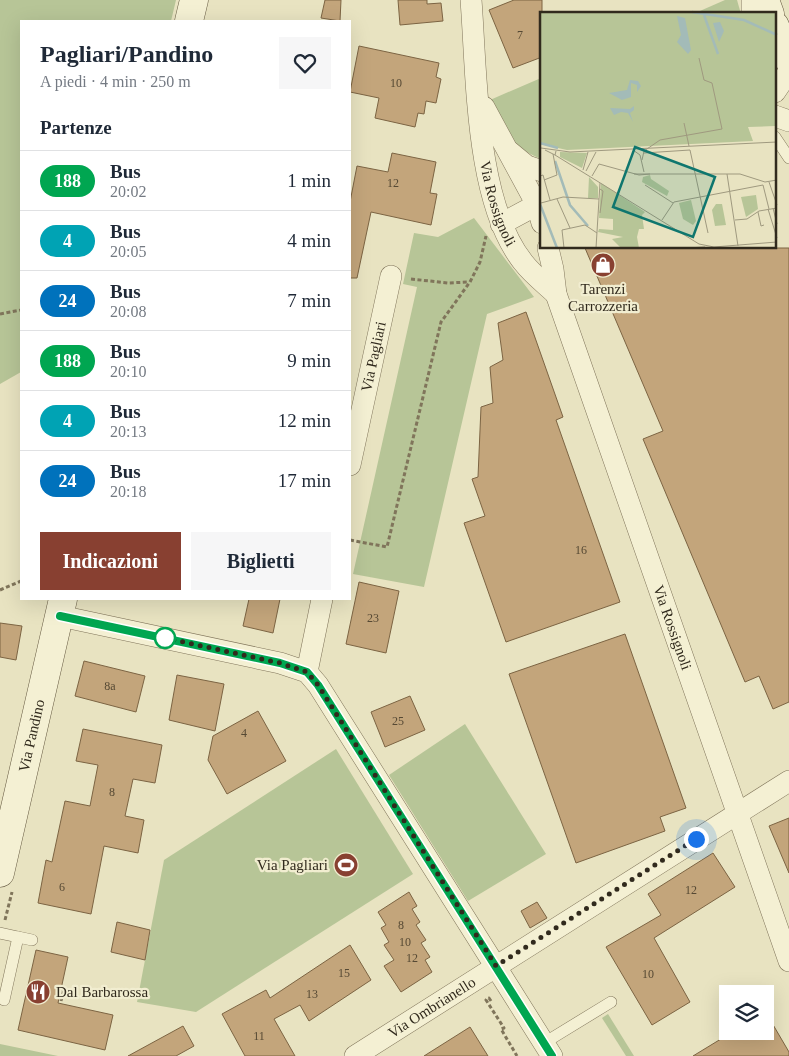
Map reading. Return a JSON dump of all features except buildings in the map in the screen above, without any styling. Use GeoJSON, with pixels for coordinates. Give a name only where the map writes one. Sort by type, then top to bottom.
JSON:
{"type":"FeatureCollection","features":[{"type":"Feature","properties":{"kind":"street"},"geometry":{"type":"LineString","coordinates":[[189,20],[194,0]]}},
{"type":"Feature","properties":{"kind":"street","name":"Via Rossignoli"},"geometry":{"type":"LineString","coordinates":[[471,0],[478,96],[486,166],[493,202],[501,224],[523,262],[556,294]]}},
{"type":"Feature","properties":{"kind":"street"},"geometry":{"type":"LineString","coordinates":[[764,0],[769,12]]}},
{"type":"Feature","properties":{"kind":"street"},"geometry":{"type":"LineString","coordinates":[[776,28],[789,60]]}},
{"type":"Feature","properties":{"kind":"street"},"geometry":{"type":"LineString","coordinates":[[776,64],[789,66]]}},
{"type":"Feature","properties":{"kind":"street"},"geometry":{"type":"LineString","coordinates":[[776,90],[789,71]]}},
{"type":"Feature","properties":{"kind":"street","name":"Via Rossignoli"},"geometry":{"type":"LineString","coordinates":[[478,96],[505,149],[540,210]]}},
{"type":"Feature","properties":{"kind":"street"},"geometry":{"type":"LineString","coordinates":[[776,116],[789,121]]}},
{"type":"Feature","properties":{"kind":"street","name":"Via Rossignoli"},"geometry":{"type":"LineString","coordinates":[[505,149],[527,166],[540,170]]}},
{"type":"Feature","properties":{"kind":"street"},"geometry":{"type":"LineString","coordinates":[[501,224],[540,210]]}},
{"type":"Feature","properties":{"kind":"street","name":"Via Rossignoli"},"geometry":{"type":"LineString","coordinates":[[548,249],[556,294],[789,961]]}},
{"type":"Feature","properties":{"kind":"street","name":"Via Pagliari"},"geometry":{"type":"LineString","coordinates":[[351,460],[391,276]]}},
{"type":"Feature","properties":{"kind":"street"},"geometry":{"type":"LineString","coordinates":[[307,672],[322,600]]}},
{"type":"Feature","properties":{"kind":"street"},"geometry":{"type":"LineString","coordinates":[[61,607],[280,663],[307,672],[318,685],[548,1050]]}},
{"type":"Feature","properties":{"kind":"street","name":"Via Pandino"},"geometry":{"type":"LineString","coordinates":[[0,873],[61,607]]}},
{"type":"Feature","properties":{"kind":"street","name":"Via Ombrianello"},"geometry":{"type":"LineString","coordinates":[[355,1056],[789,781]]}},
{"type":"Feature","properties":{"kind":"lane"},"geometry":{"type":"LineString","coordinates":[[776,138],[789,158]]}},
{"type":"Feature","properties":{"kind":"lane"},"geometry":{"type":"LineString","coordinates":[[0,933],[32,940]]}},
{"type":"Feature","properties":{"kind":"lane"},"geometry":{"type":"LineString","coordinates":[[4,1000],[18,937]]}},
{"type":"Feature","properties":{"kind":"lane"},"geometry":{"type":"LineString","coordinates":[[548,1050],[611,1002]]}},
{"type":"Feature","properties":{"kind":"path"},"geometry":{"type":"LineString","coordinates":[[351,540],[387,548],[441,322],[470,282],[480,262],[487,231],[501,224]]}},
{"type":"Feature","properties":{"kind":"path"},"geometry":{"type":"LineString","coordinates":[[391,276],[448,283],[470,282]]}},
{"type":"Feature","properties":{"kind":"path"},"geometry":{"type":"LineString","coordinates":[[0,314],[20,310]]}},
{"type":"Feature","properties":{"kind":"path"},"geometry":{"type":"LineString","coordinates":[[0,590],[20,581]]}},
{"type":"Feature","properties":{"kind":"path"},"geometry":{"type":"LineString","coordinates":[[61,987],[64,988],[61,1001]]}},
{"type":"Feature","properties":{"kind":"path"},"geometry":{"type":"LineString","coordinates":[[507,1040],[517,1056]]}},
{"type":"Feature","properties":{"kind":"green space"},"geometry":{"type":"Polygon","coordinates":[[[0,0],[176,0],[171,20],[20,20],[20,373],[0,384],[0,0]]]}},
{"type":"Feature","properties":{"kind":"green space"},"geometry":{"type":"Polygon","coordinates":[[[725,0],[737,0],[740,12],[698,12],[725,0]]]}},
{"type":"Feature","properties":{"kind":"green space"},"geometry":{"type":"Polygon","coordinates":[[[540,78],[540,159],[530,154],[514,142],[504,129],[490,100],[540,78]]]}},
{"type":"Feature","properties":{"kind":"green space"},"geometry":{"type":"Polygon","coordinates":[[[474,218],[534,297],[487,314],[424,587],[353,574],[417,287],[403,284],[414,233],[438,237],[474,218]]]}},
{"type":"Feature","properties":{"kind":"green space"},"geometry":{"type":"Polygon","coordinates":[[[465,724],[546,854],[468,901],[389,775],[465,724]]]}},
{"type":"Feature","properties":{"kind":"green space"},"geometry":{"type":"Polygon","coordinates":[[[336,749],[413,874],[196,1012],[137,1002],[164,860],[336,749]]]}},
{"type":"Feature","properties":{"kind":"green space"},"geometry":{"type":"Polygon","coordinates":[[[608,1014],[634,1056],[626,1056],[602,1018],[608,1014]]]}},
{"type":"Feature","properties":{"kind":"green space"},"geometry":{"type":"Polygon","coordinates":[[[0,1044],[58,1056],[0,1056],[0,1044]]]}},
{"type":"Feature","properties":{"kind":"bus line","name":"188"},"geometry":{"type":"LineString","coordinates":[[60,616],[280,663],[307,672],[318,685],[340,719],[552,1056]]}},
{"type":"Feature","properties":{"kind":"place","name":"Tarenzi Carrozzeria"},"geometry":{"type":"Point","coordinates":[603,265]}},
{"type":"Feature","properties":{"kind":"place","name":"Via Pagliari"},"geometry":{"type":"Point","coordinates":[346,865]}},
{"type":"Feature","properties":{"kind":"place","name":"Dal Barbarossa"},"geometry":{"type":"Point","coordinates":[38,992]}},
{"type":"Feature","properties":{"kind":"route"},"geometry":{"type":"LineString","coordinates":[[165,638],[280,663],[307,672],[318,685],[340,719],[496,966],[696,839]]}}]}
